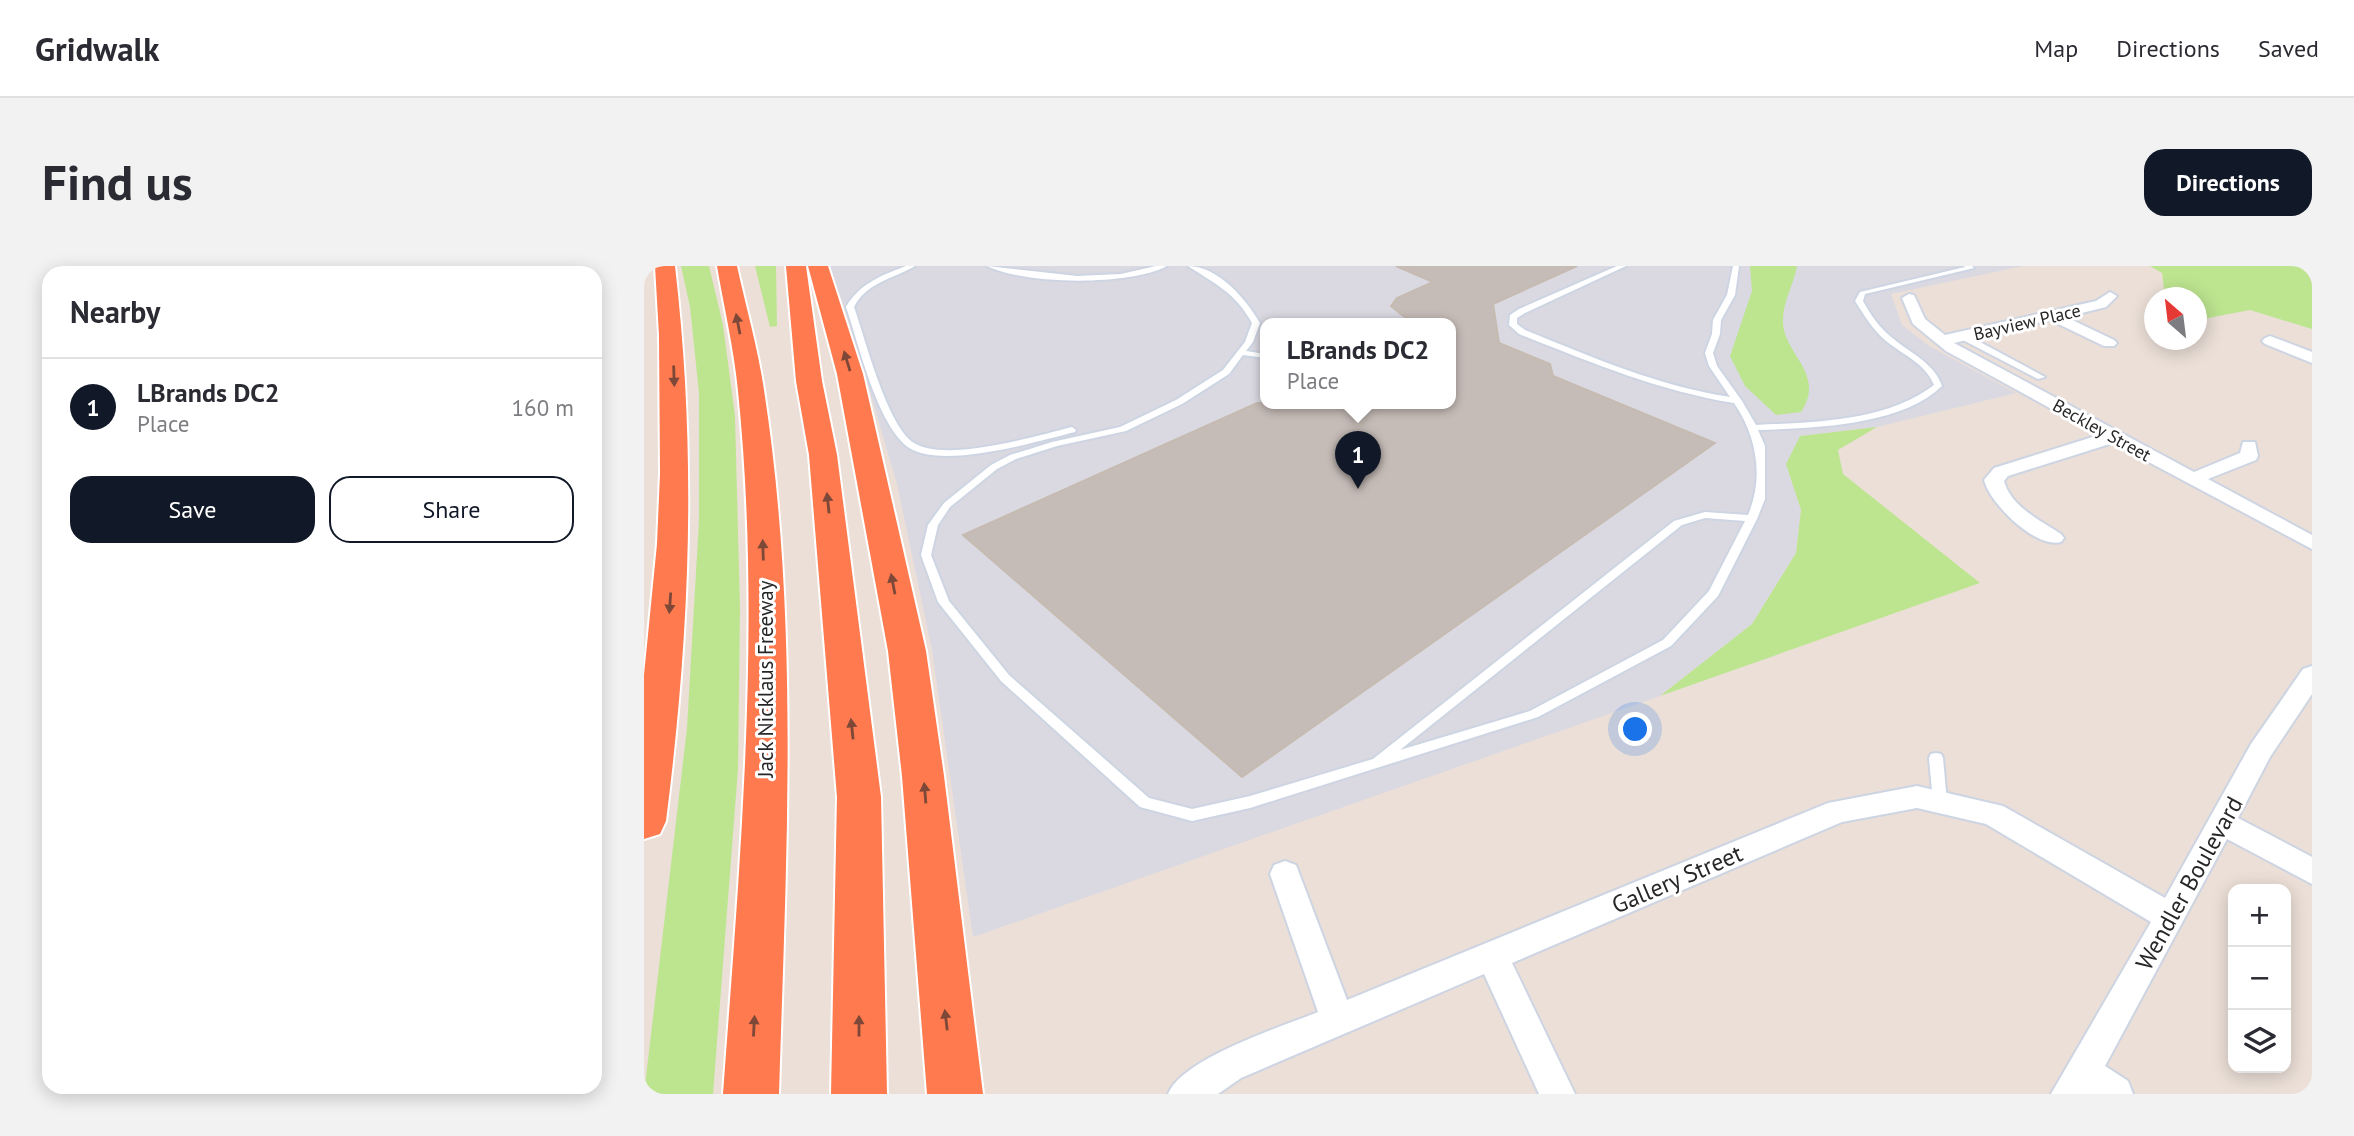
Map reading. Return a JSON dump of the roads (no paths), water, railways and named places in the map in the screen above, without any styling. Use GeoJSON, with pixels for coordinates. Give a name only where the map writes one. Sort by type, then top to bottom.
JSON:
{"type":"FeatureCollection","features":[{"type":"Feature","properties":{"kind":"highway"},"geometry":{"type":"LineString","coordinates":[[648,266],[670,308]]}},
{"type":"Feature","properties":{"kind":"highway"},"geometry":{"type":"LineString","coordinates":[[644,821],[664,674],[676,523],[675,403],[665,266]]}},
{"type":"Feature","properties":{"kind":"highway","name":"Jack Nicklaus Freeway"},"geometry":{"type":"LineString","coordinates":[[727,266],[751,388],[760,470],[767,647],[765,814],[751,1094]]}},
{"type":"Feature","properties":{"kind":"highway"},"geometry":{"type":"LineString","coordinates":[[796,266],[809,381],[823,455],[859,797],[859,1094]]}},
{"type":"Feature","properties":{"kind":"highway"},"geometry":{"type":"LineString","coordinates":[[818,266],[850,374],[907,651],[923,776],[955,1094]]}},
{"type":"Feature","properties":{"kind":"street","name":"Bayview Place"},"geometry":{"type":"LineString","coordinates":[[1941,341],[2102,304],[2110,296]]}},
{"type":"Feature","properties":{"kind":"street","name":"Beckley Street"},"geometry":{"type":"LineString","coordinates":[[1909,298],[1918,321],[1941,341],[2312,543]]}},
{"type":"Feature","properties":{"kind":"street"},"geometry":{"type":"LineString","coordinates":[[2053,316],[2109,343]]}},
{"type":"Feature","properties":{"kind":"street"},"geometry":{"type":"LineString","coordinates":[[2270,341],[2312,358]]}},
{"type":"Feature","properties":{"kind":"street"},"geometry":{"type":"LineString","coordinates":[[2054,538],[2007,505],[1995,491],[1994,481],[2001,472],[2115,436]]}},
{"type":"Feature","properties":{"kind":"street"},"geometry":{"type":"LineString","coordinates":[[2192,479],[2249,456],[2249,446]]}},
{"type":"Feature","properties":{"kind":"street","name":"Wendler Boulevard"},"geometry":{"type":"LineString","coordinates":[[2076,1083],[2137,978],[2260,751],[2312,675]]}},
{"type":"Feature","properties":{"kind":"street","name":"Gallery Street"},"geometry":{"type":"LineString","coordinates":[[1186,1094],[1229,1066],[1838,811],[1917,797],[1993,814],[2169,916]]}},
{"type":"Feature","properties":{"kind":"street"},"geometry":{"type":"LineString","coordinates":[[2222,823],[2312,870]]}},
{"type":"Feature","properties":{"kind":"street"},"geometry":{"type":"LineString","coordinates":[[1285,874],[1337,1020]]}},
{"type":"Feature","properties":{"kind":"street"},"geometry":{"type":"LineString","coordinates":[[1492,956],[1557,1094]]}},
{"type":"Feature","properties":{"kind":"street"},"geometry":{"type":"LineString","coordinates":[[2076,1083],[2115,1094]]}},
{"type":"Feature","properties":{"kind":"lane"},"geometry":{"type":"LineString","coordinates":[[912,266],[866,288],[854,298],[850,307],[891,420],[910,444],[919,450],[971,452],[1072,430]]}},
{"type":"Feature","properties":{"kind":"lane"},"geometry":{"type":"LineString","coordinates":[[990,266],[1015,273],[1069,279],[1098,278],[1164,266]]}},
{"type":"Feature","properties":{"kind":"lane"},"geometry":{"type":"LineString","coordinates":[[1191,266],[1237,294],[1256,323],[1249,342],[1226,372],[1179,402],[1123,429],[1055,444],[1013,457],[994,467],[947,505],[933,525],[926,555],[944,602],[1005,677],[1145,803],[1192,815],[1250,802],[1534,714],[1667,642],[1714,593],[1760,499],[1760,446],[1738,401],[1713,366],[1709,353],[1716,334],[1717,320],[1731,295],[1736,266]]}},
{"type":"Feature","properties":{"kind":"lane"},"geometry":{"type":"LineString","coordinates":[[1623,266],[1522,311],[1513,317],[1513,325],[1522,332],[1666,388],[1738,401]]}},
{"type":"Feature","properties":{"kind":"lane"},"geometry":{"type":"LineString","coordinates":[[1753,428],[1814,425],[1864,416],[1928,396],[1938,386],[1935,375],[1887,338],[1869,318],[1859,301],[1862,293],[1867,291],[1971,268],[1967,266]]}},
{"type":"Feature","properties":{"kind":"lane"},"geometry":{"type":"LineString","coordinates":[[1066,270],[1069,279]]}},
{"type":"Feature","properties":{"kind":"lane"},"geometry":{"type":"LineString","coordinates":[[1964,337],[2041,377]]}},
{"type":"Feature","properties":{"kind":"lane"},"geometry":{"type":"LineString","coordinates":[[1241,352],[1260,355]]}},
{"type":"Feature","properties":{"kind":"lane"},"geometry":{"type":"LineString","coordinates":[[1373,764],[1678,523],[1695,515],[1714,514],[1752,519]]}},
{"type":"Feature","properties":{"kind":"lane"},"geometry":{"type":"LineString","coordinates":[[1936,758],[1940,802]]}},
{"type":"Feature","properties":{"kind":"place","name":"LBrands DC2"},"geometry":{"type":"Point","coordinates":[1358,489]}}]}
